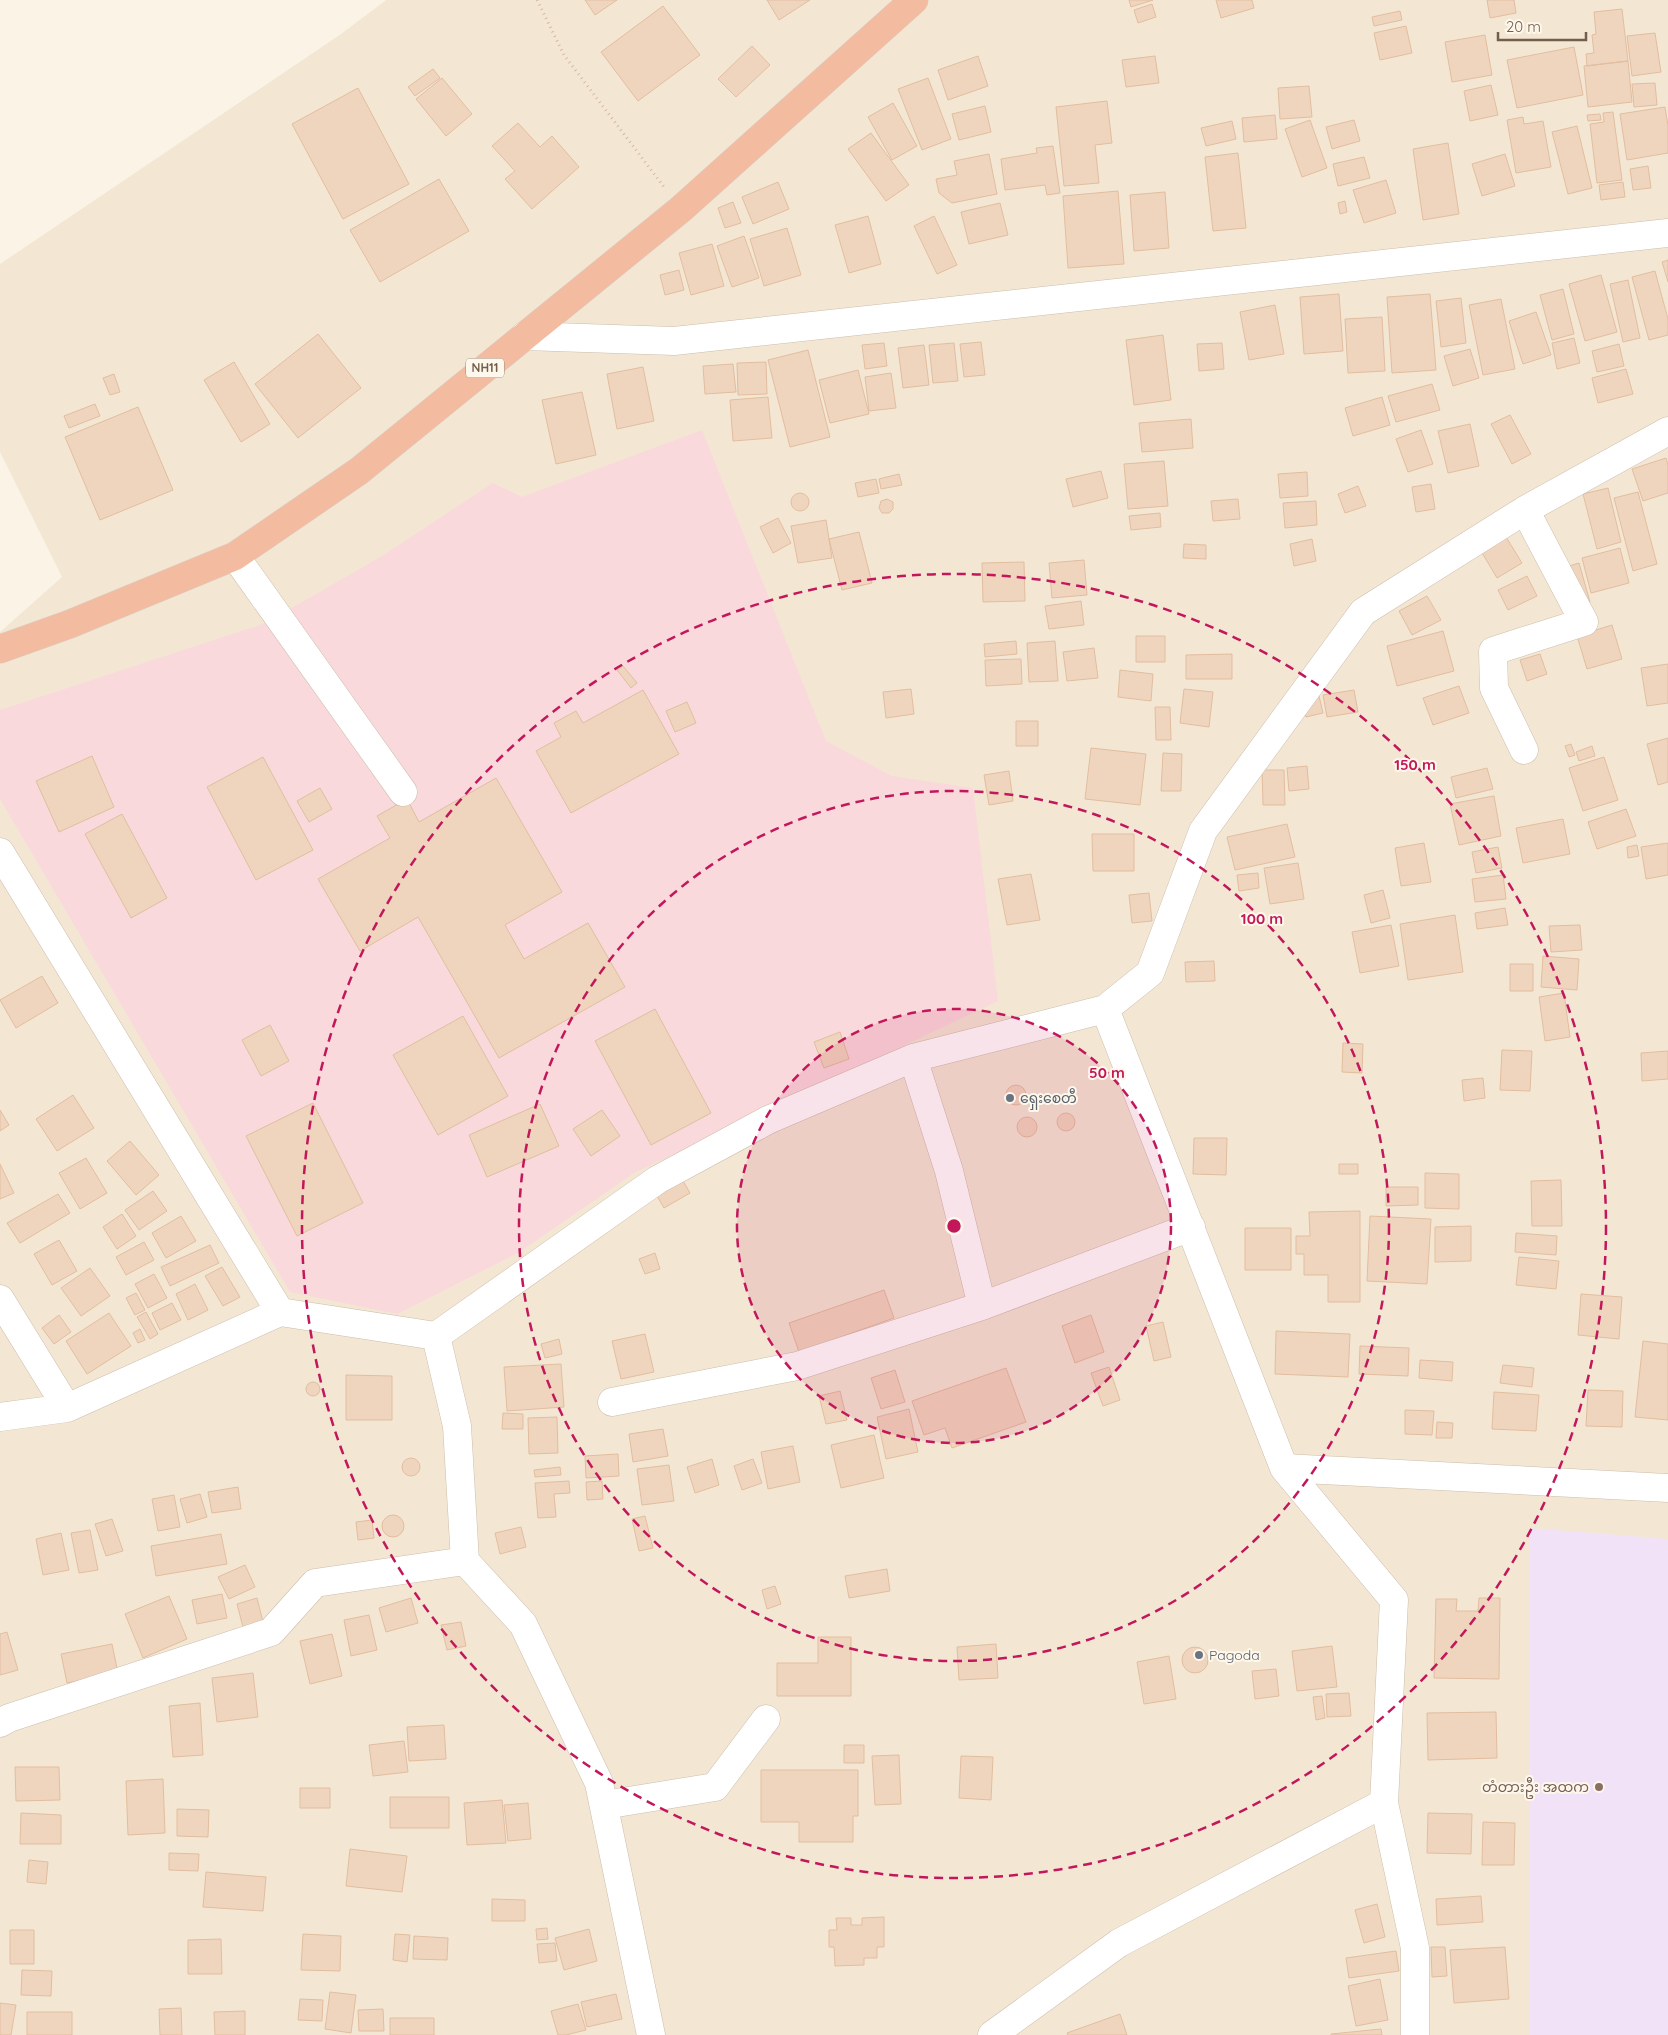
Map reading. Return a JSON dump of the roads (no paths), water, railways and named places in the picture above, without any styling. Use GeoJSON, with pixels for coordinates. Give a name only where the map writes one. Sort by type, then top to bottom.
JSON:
{"type":"FeatureCollection","features":[{"type":"Feature","properties":{"kind":"highway","name":"NH11"},"geometry":{"type":"LineString","coordinates":[[0,649],[70,624],[235,556],[359,471],[681,209],[914,0]]}},
{"type":"Feature","properties":{"kind":"street"},"geometry":{"type":"LineString","coordinates":[[524,336],[674,341],[1668,233]]}},
{"type":"Feature","properties":{"kind":"street"},"geometry":{"type":"LineString","coordinates":[[0,1417],[67,1408],[280,1312],[436,1336],[657,1180],[768,1120],[913,1058],[1105,1009],[1150,973],[1203,831],[1363,612],[1526,510],[1668,431]]}},
{"type":"Feature","properties":{"kind":"street"},"geometry":{"type":"LineString","coordinates":[[1524,750],[1494,688],[1493,651],[1584,622],[1526,510]]}},
{"type":"Feature","properties":{"kind":"street"},"geometry":{"type":"LineString","coordinates":[[235,556],[404,792]]}},
{"type":"Feature","properties":{"kind":"street"},"geometry":{"type":"LineString","coordinates":[[0,852],[280,1312]]}},
{"type":"Feature","properties":{"kind":"street"},"geometry":{"type":"LineString","coordinates":[[1105,1009],[1284,1468],[1394,1600],[1384,1803],[1415,1948],[1415,2035]]}},
{"type":"Feature","properties":{"kind":"street"},"geometry":{"type":"LineString","coordinates":[[913,1058],[949,1171],[982,1306]]}},
{"type":"Feature","properties":{"kind":"street"},"geometry":{"type":"LineString","coordinates":[[612,1402],[797,1366],[982,1306],[1191,1227]]}},
{"type":"Feature","properties":{"kind":"street"},"geometry":{"type":"LineString","coordinates":[[0,1299],[67,1408]]}},
{"type":"Feature","properties":{"kind":"street"},"geometry":{"type":"LineString","coordinates":[[436,1336],[457,1426],[465,1561],[523,1624],[599,1783],[651,2035]]}},
{"type":"Feature","properties":{"kind":"street"},"geometry":{"type":"LineString","coordinates":[[1284,1468],[1668,1488]]}},
{"type":"Feature","properties":{"kind":"street"},"geometry":{"type":"LineString","coordinates":[[0,1723],[9,1718],[271,1632],[315,1583],[465,1561]]}},
{"type":"Feature","properties":{"kind":"street"},"geometry":{"type":"LineString","coordinates":[[604,1804],[716,1787],[766,1719]]}},
{"type":"Feature","properties":{"kind":"street"},"geometry":{"type":"LineString","coordinates":[[992,2035],[1119,1943],[1384,1803]]}},
{"type":"Feature","properties":{"kind":"place","name":"ရှေးစေတီ"},"geometry":{"type":"Point","coordinates":[1010,1098]}},
{"type":"Feature","properties":{"kind":"place","name":"Pagoda"},"geometry":{"type":"Point","coordinates":[1199,1655]}},
{"type":"Feature","properties":{"kind":"place","name":"တံတားဦး အထက"},"geometry":{"type":"Point","coordinates":[1599,1787]}}]}
